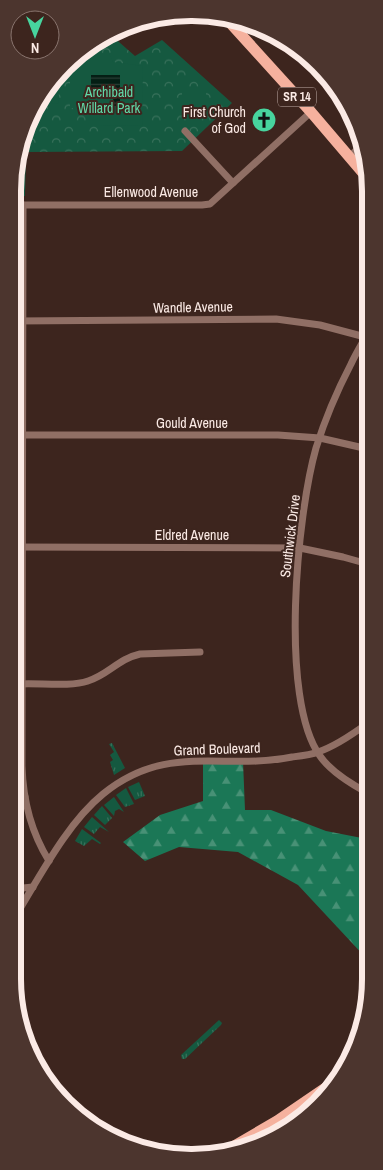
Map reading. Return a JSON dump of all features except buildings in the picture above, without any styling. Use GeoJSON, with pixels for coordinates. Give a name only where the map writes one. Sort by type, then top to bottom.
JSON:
{"type":"FeatureCollection","features":[{"type":"Feature","properties":{"kind":"main road","name":"SR 14"},"geometry":{"type":"LineString","coordinates":[[240,28],[360,170]]}},
{"type":"Feature","properties":{"kind":"main road"},"geometry":{"type":"LineString","coordinates":[[243,1141],[277,1121],[316,1094]]}},
{"type":"Feature","properties":{"kind":"street","name":"Ellenwood Avenue"},"geometry":{"type":"LineString","coordinates":[[21,205],[210,204],[311,112]]}},
{"type":"Feature","properties":{"kind":"street"},"geometry":{"type":"LineString","coordinates":[[185,131],[233,183]]}},
{"type":"Feature","properties":{"kind":"street"},"geometry":{"type":"LineString","coordinates":[[349,157],[357,150]]}},
{"type":"Feature","properties":{"kind":"street","name":"Wandle Avenue"},"geometry":{"type":"LineString","coordinates":[[21,321],[276,319],[320,325],[362,334]]}},
{"type":"Feature","properties":{"kind":"street","name":"Southwick Drive"},"geometry":{"type":"LineString","coordinates":[[362,345],[329,410],[311,469],[300,548],[296,603],[297,663],[304,723],[321,758],[345,779],[362,789]]}},
{"type":"Feature","properties":{"kind":"street","name":"Gould Avenue"},"geometry":{"type":"LineString","coordinates":[[21,435],[278,435],[320,438],[362,448]]}},
{"type":"Feature","properties":{"kind":"street"},"geometry":{"type":"LineString","coordinates":[[21,519],[22,766],[25,797],[35,836],[49,861]]}},
{"type":"Feature","properties":{"kind":"street","name":"Eldred Avenue"},"geometry":{"type":"LineString","coordinates":[[22,547],[300,548],[362,562]]}},
{"type":"Feature","properties":{"kind":"street"},"geometry":{"type":"LineString","coordinates":[[21,684],[77,684],[88,682],[98,677],[130,656],[200,652]]}},
{"type":"Feature","properties":{"kind":"street","name":"Grand Boulevard"},"geometry":{"type":"LineString","coordinates":[[21,907],[49,861],[79,818],[103,794],[130,776],[143,770],[177,761],[281,760],[318,752],[344,739],[362,727]]}},
{"type":"Feature","properties":{"kind":"street"},"geometry":{"type":"LineString","coordinates":[[21,797],[25,797]]}},
{"type":"Feature","properties":{"kind":"street"},"geometry":{"type":"LineString","coordinates":[[21,888],[33,887]]}},
{"type":"Feature","properties":{"kind":"green space","name":"Archibald Willard Park"},"geometry":{"type":"Polygon","coordinates":[[[116,39],[135,56],[162,40],[232,103],[182,151],[26,152],[34,126],[56,88],[79,63],[116,39]]]}},
{"type":"Feature","properties":{"kind":"green space"},"geometry":{"type":"Polygon","coordinates":[[[108,51],[113,62],[143,66],[142,126],[99,125],[99,108],[70,108],[70,72],[74,68],[108,51]]]}},
{"type":"Feature","properties":{"kind":"green space"},"geometry":{"type":"Polygon","coordinates":[[[182,90],[206,90],[206,119],[182,119],[182,90]]]}},
{"type":"Feature","properties":{"kind":"green space"},"geometry":{"type":"Polygon","coordinates":[[[54,92],[59,92],[58,104],[46,103],[54,92]]]}},
{"type":"Feature","properties":{"kind":"green space","name":"Archibald Willard Park"},"geometry":{"type":"Polygon","coordinates":[[[26,153],[25,196],[21,196],[21,192],[26,153]]]}},
{"type":"Feature","properties":{"kind":"green space"},"geometry":{"type":"Polygon","coordinates":[[[112,743],[125,768],[114,775],[110,762],[113,760],[110,755],[114,752],[109,744],[112,743]]]}},
{"type":"Feature","properties":{"kind":"green space"},"geometry":{"type":"Polygon","coordinates":[[[203,761],[243,761],[245,810],[271,810],[326,831],[362,838],[362,954],[298,885],[238,852],[179,847],[145,861],[123,842],[160,815],[203,801],[203,761]]]}},
{"type":"Feature","properties":{"kind":"green space"},"geometry":{"type":"Polygon","coordinates":[[[139,782],[145,796],[135,800],[128,787],[139,782]]]}},
{"type":"Feature","properties":{"kind":"green space"},"geometry":{"type":"Polygon","coordinates":[[[126,788],[134,804],[125,807],[116,795],[126,788]]]}},
{"type":"Feature","properties":{"kind":"green space"},"geometry":{"type":"Polygon","coordinates":[[[114,797],[124,812],[119,809],[115,811],[114,816],[104,805],[114,797]]]}},
{"type":"Feature","properties":{"kind":"green space"},"geometry":{"type":"Polygon","coordinates":[[[102,806],[112,818],[105,825],[94,815],[102,806]]]}},
{"type":"Feature","properties":{"kind":"green space"},"geometry":{"type":"Polygon","coordinates":[[[92,817],[109,832],[100,827],[94,834],[84,827],[92,817]]]}},
{"type":"Feature","properties":{"kind":"green space"},"geometry":{"type":"Polygon","coordinates":[[[82,829],[101,843],[92,839],[84,846],[75,841],[82,829]]]}},
{"type":"Feature","properties":{"kind":"green space"},"geometry":{"type":"Polygon","coordinates":[[[219,1020],[222,1023],[221,1025],[185,1059],[182,1059],[181,1055],[219,1020]]]}},
{"type":"Feature","properties":{"kind":"shaded area"},"geometry":{"type":"Polygon","coordinates":[[[91,75],[120,75],[120,106],[114,106],[113,98],[91,98],[91,75]]]}},
{"type":"Feature","properties":{"kind":"place","name":"First Church of God"},"geometry":{"type":"Point","coordinates":[264,120]}}]}
